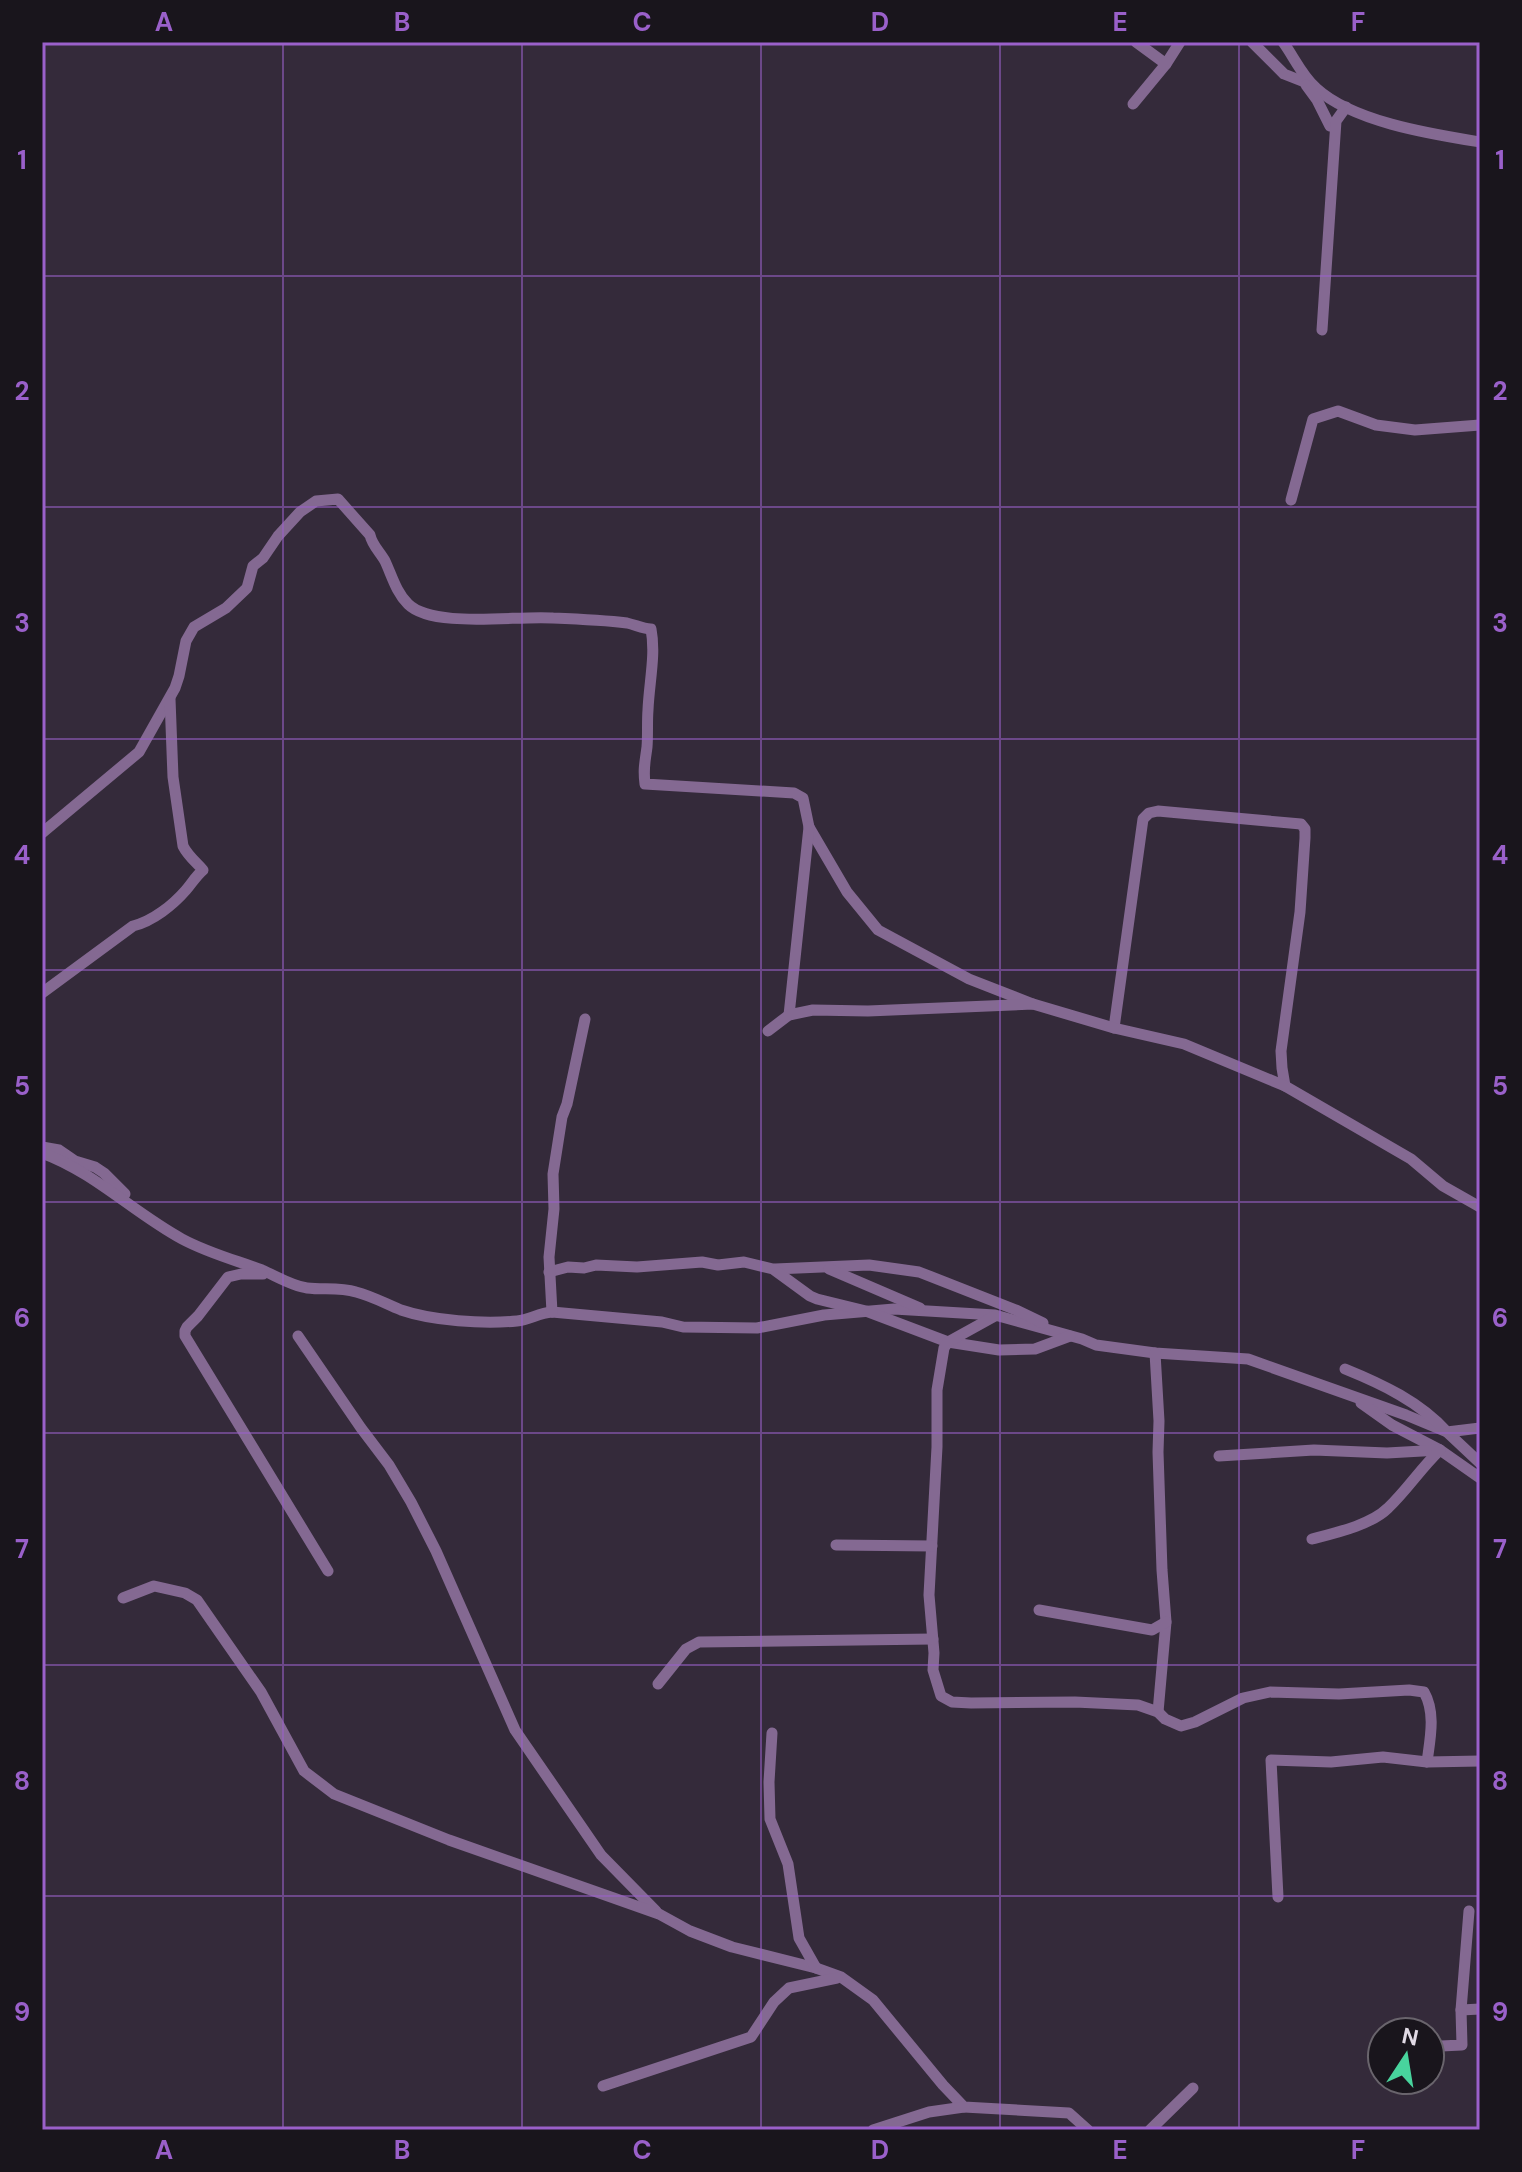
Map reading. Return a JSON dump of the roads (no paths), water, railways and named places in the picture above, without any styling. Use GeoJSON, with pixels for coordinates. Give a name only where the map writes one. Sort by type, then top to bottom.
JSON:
{"type":"FeatureCollection","features":[{"type":"Feature","properties":{"kind":"street"},"geometry":{"type":"LineString","coordinates":[[1136,42],[1166,64]]}},
{"type":"Feature","properties":{"kind":"street"},"geometry":{"type":"LineString","coordinates":[[1133,104],[1180,42]]}},
{"type":"Feature","properties":{"kind":"street"},"geometry":{"type":"LineString","coordinates":[[1252,42],[1284,74],[1308,84],[1346,107],[1431,134],[1480,142]]}},
{"type":"Feature","properties":{"kind":"street"},"geometry":{"type":"LineString","coordinates":[[1283,42],[1330,126]]}},
{"type":"Feature","properties":{"kind":"street"},"geometry":{"type":"LineString","coordinates":[[1322,330],[1336,121],[1346,107]]}},
{"type":"Feature","properties":{"kind":"street"},"geometry":{"type":"LineString","coordinates":[[1291,500],[1313,419],[1338,411],[1376,425],[1415,430],[1480,425]]}},
{"type":"Feature","properties":{"kind":"street"},"geometry":{"type":"LineString","coordinates":[[42,833],[139,752],[170,699],[179,676],[186,641],[194,627],[226,608],[247,588],[253,566],[300,512],[316,501],[338,499],[370,535],[370,540],[385,561],[393,585],[408,605],[422,612],[456,619],[551,618],[629,624],[651,629],[653,663],[643,766],[645,784],[794,793],[803,798],[809,827],[789,1015]]}},
{"type":"Feature","properties":{"kind":"street"},"geometry":{"type":"LineString","coordinates":[[42,993],[133,926],[144,923],[165,909],[184,893],[203,870],[187,855],[183,846],[173,777],[170,699]]}},
{"type":"Feature","properties":{"kind":"street"},"geometry":{"type":"LineString","coordinates":[[1114,1028],[1143,819],[1149,813],[1158,811],[1301,824],[1305,829],[1305,838],[1300,912],[1281,1051],[1285,1086]]}},
{"type":"Feature","properties":{"kind":"street"},"geometry":{"type":"LineString","coordinates":[[809,827],[847,892],[878,930],[969,979],[1033,1004],[1114,1028],[1184,1044],[1285,1086],[1411,1159],[1443,1186],[1480,1207]]}},
{"type":"Feature","properties":{"kind":"street"},"geometry":{"type":"LineString","coordinates":[[768,1031],[789,1015],[813,1010],[868,1011],[1033,1004]]}},
{"type":"Feature","properties":{"kind":"street"},"geometry":{"type":"LineString","coordinates":[[552,1312],[549,1249],[554,1209],[553,1174],[562,1117],[585,1019]]}},
{"type":"Feature","properties":{"kind":"street"},"geometry":{"type":"LineString","coordinates":[[42,1150],[84,1173],[164,1229],[212,1254],[306,1288],[348,1290],[402,1310],[444,1318],[518,1321],[538,1313],[552,1312],[662,1322],[683,1327],[757,1328],[824,1315],[894,1309],[995,1315],[1096,1345],[1155,1353],[1248,1359],[1447,1432],[1480,1428]]}},
{"type":"Feature","properties":{"kind":"street"},"geometry":{"type":"LineString","coordinates":[[549,1272],[596,1265],[637,1267],[702,1262],[718,1265],[744,1262],[773,1269],[869,1265],[919,1272],[1039,1320],[1053,1332]]}},
{"type":"Feature","properties":{"kind":"street"},"geometry":{"type":"LineString","coordinates":[[825,1267],[928,1311]]}},
{"type":"Feature","properties":{"kind":"street"},"geometry":{"type":"LineString","coordinates":[[773,1269],[810,1296],[866,1311],[948,1342],[999,1350],[1035,1349],[1071,1336]]}},
{"type":"Feature","properties":{"kind":"street"},"geometry":{"type":"LineString","coordinates":[[267,1272],[228,1277],[187,1327],[185,1336],[328,1571]]}},
{"type":"Feature","properties":{"kind":"street"},"geometry":{"type":"LineString","coordinates":[[995,1315],[948,1342],[944,1348],[937,1390],[929,1595],[933,1670],[941,1696],[952,1702],[1138,1705],[1158,1712],[1181,1726],[1243,1698],[1270,1692],[1424,1692],[1430,1704],[1431,1734],[1427,1762]]}},
{"type":"Feature","properties":{"kind":"street"},"geometry":{"type":"LineString","coordinates":[[298,1336],[389,1465],[411,1502],[436,1551],[515,1730],[601,1855],[659,1914]]}},
{"type":"Feature","properties":{"kind":"street"},"geometry":{"type":"LineString","coordinates":[[1155,1353],[1166,1622],[1158,1712]]}},
{"type":"Feature","properties":{"kind":"street"},"geometry":{"type":"LineString","coordinates":[[1345,1369],[1374,1380],[1435,1418],[1480,1463]]}},
{"type":"Feature","properties":{"kind":"street"},"geometry":{"type":"LineString","coordinates":[[1354,1398],[1392,1425],[1440,1450],[1480,1478]]}},
{"type":"Feature","properties":{"kind":"street"},"geometry":{"type":"LineString","coordinates":[[1219,1456],[1314,1450],[1387,1453],[1440,1450]]}},
{"type":"Feature","properties":{"kind":"street"},"geometry":{"type":"LineString","coordinates":[[1312,1539],[1362,1523],[1387,1510],[1440,1450]]}},
{"type":"Feature","properties":{"kind":"street"},"geometry":{"type":"LineString","coordinates":[[836,1545],[932,1546]]}},
{"type":"Feature","properties":{"kind":"street"},"geometry":{"type":"LineString","coordinates":[[123,1598],[154,1586],[185,1593],[197,1600],[261,1692],[304,1771],[334,1794],[449,1840],[659,1914],[690,1931],[732,1947],[841,1977],[873,2000],[964,2107]]}},
{"type":"Feature","properties":{"kind":"street"},"geometry":{"type":"LineString","coordinates":[[1039,1610],[1152,1630],[1166,1622]]}},
{"type":"Feature","properties":{"kind":"street"},"geometry":{"type":"LineString","coordinates":[[658,1684],[686,1649],[699,1642],[933,1639]]}},
{"type":"Feature","properties":{"kind":"street"},"geometry":{"type":"LineString","coordinates":[[772,1733],[770,1819],[788,1864],[799,1938],[816,1968]]}},
{"type":"Feature","properties":{"kind":"street"},"geometry":{"type":"LineString","coordinates":[[1278,1897],[1271,1760],[1331,1762],[1383,1757],[1427,1762],[1480,1761]]}},
{"type":"Feature","properties":{"kind":"street"},"geometry":{"type":"LineString","coordinates":[[1446,2046],[1462,2045],[1461,2010],[1469,1911]]}},
{"type":"Feature","properties":{"kind":"street"},"geometry":{"type":"LineString","coordinates":[[603,2086],[751,2037],[774,2002],[789,1988],[841,1977]]}},
{"type":"Feature","properties":{"kind":"street"},"geometry":{"type":"LineString","coordinates":[[1461,2010],[1480,2009]]}},
{"type":"Feature","properties":{"kind":"street"},"geometry":{"type":"LineString","coordinates":[[1150,2130],[1193,2088]]}},
{"type":"Feature","properties":{"kind":"street"},"geometry":{"type":"LineString","coordinates":[[873,2130],[929,2112],[964,2107],[1069,2113],[1088,2130]]}}]}
